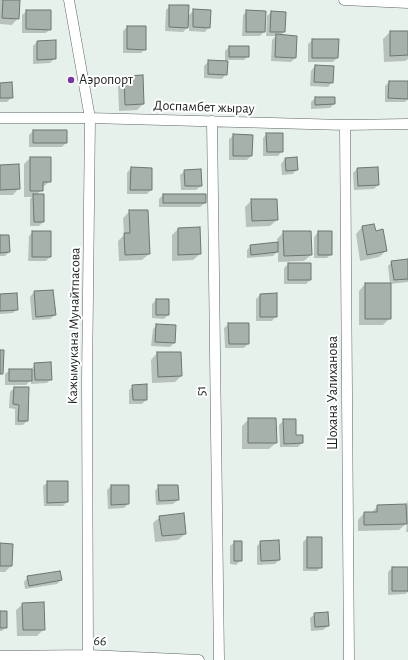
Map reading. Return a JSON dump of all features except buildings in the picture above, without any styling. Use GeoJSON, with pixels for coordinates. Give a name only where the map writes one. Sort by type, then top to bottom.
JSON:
{"type":"FeatureCollection","features":[{"type":"Feature","properties":{"kind":"street","name":"Кажымукана Мунайтпасова"},"geometry":{"type":"LineString","coordinates":[[68,0],[90,118],[87,381],[88,655]]}},
{"type":"Feature","properties":{"kind":"street"},"geometry":{"type":"LineString","coordinates":[[344,0],[408,3]]}},
{"type":"Feature","properties":{"kind":"street","name":"Доспамбет жырау"},"geometry":{"type":"LineString","coordinates":[[0,118],[90,118],[345,125],[408,124]]}},
{"type":"Feature","properties":{"kind":"street","name":"51"},"geometry":{"type":"LineString","coordinates":[[212,121],[219,660]]}},
{"type":"Feature","properties":{"kind":"street","name":"Шохана Уалиханова"},"geometry":{"type":"LineString","coordinates":[[345,125],[348,660]]}},
{"type":"Feature","properties":{"kind":"street","name":"66"},"geometry":{"type":"LineString","coordinates":[[0,656],[88,655],[102,658],[199,660]]}},
{"type":"Feature","properties":{"kind":"place","name":"Аэропорт"},"geometry":{"type":"Point","coordinates":[71,80]}}]}
